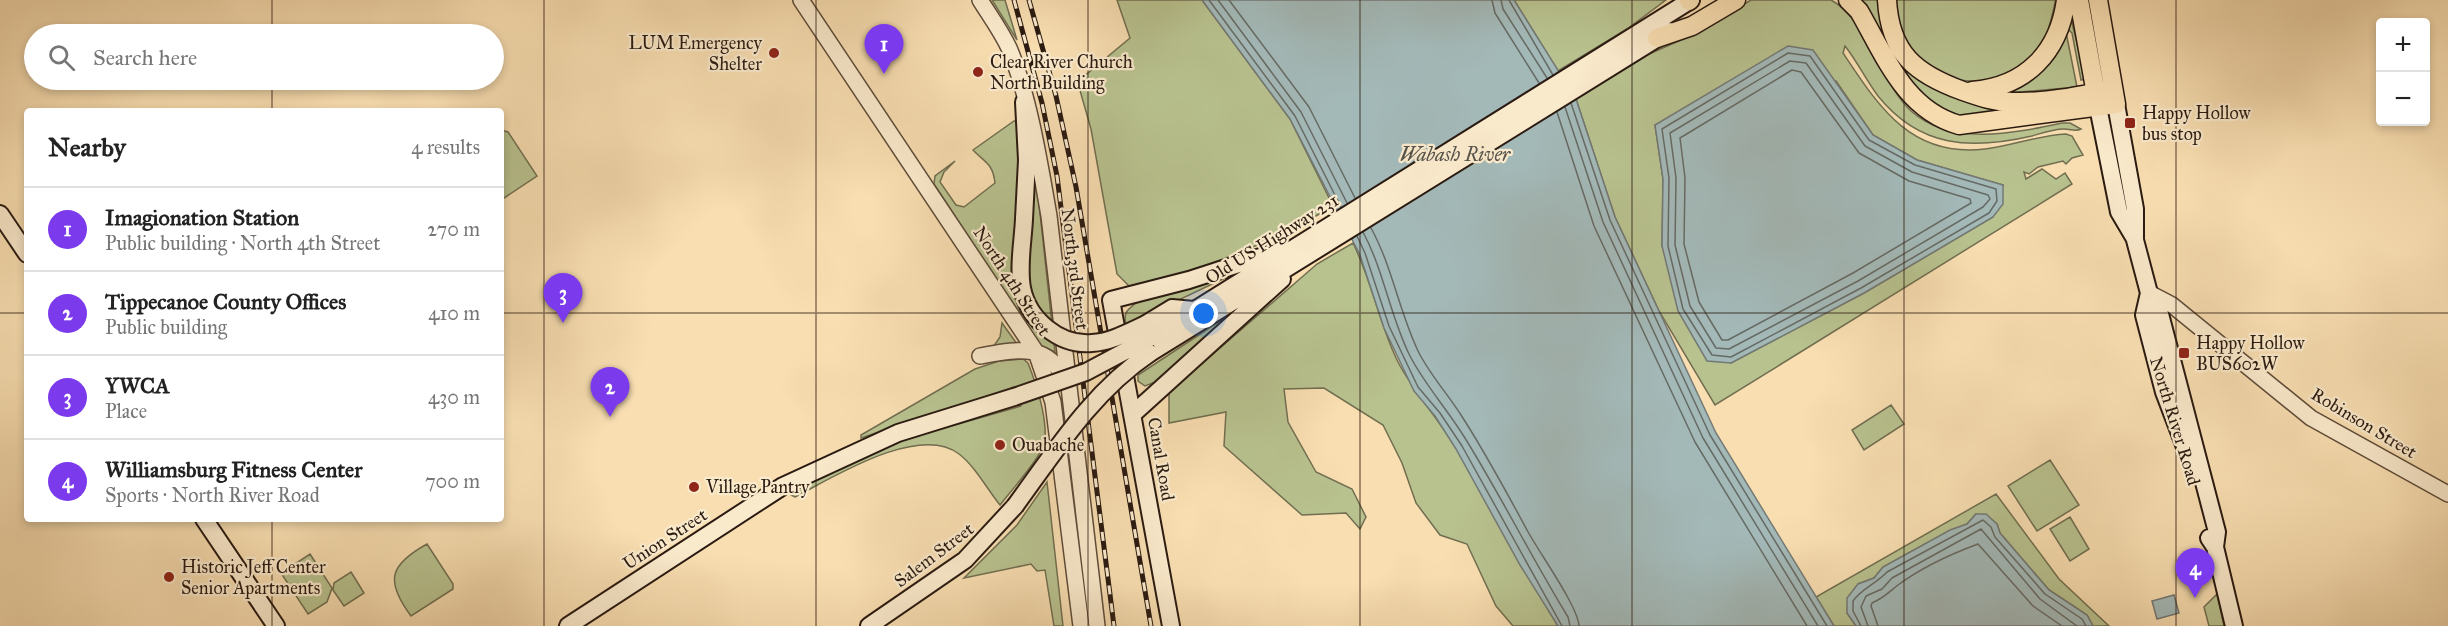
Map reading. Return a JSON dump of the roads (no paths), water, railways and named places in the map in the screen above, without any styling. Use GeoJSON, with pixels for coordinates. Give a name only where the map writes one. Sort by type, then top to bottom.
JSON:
{"type":"FeatureCollection","features":[{"type":"Feature","properties":{"kind":"main road","name":"Old US Highway 231"},"geometry":{"type":"LineString","coordinates":[[1300,252],[1330,241],[1646,39],[1690,0]]}},
{"type":"Feature","properties":{"kind":"main road","name":"Old US Highway 231"},"geometry":{"type":"LineString","coordinates":[[1300,252],[1646,39],[1722,0]]}},
{"type":"Feature","properties":{"kind":"main road"},"geometry":{"type":"LineString","coordinates":[[1646,39],[1692,26],[1736,0]]}},
{"type":"Feature","properties":{"kind":"main road"},"geometry":{"type":"LineString","coordinates":[[1848,0],[1859,11],[1913,99],[1934,116],[1959,125],[1972,125],[2106,98]]}},
{"type":"Feature","properties":{"kind":"main road"},"geometry":{"type":"LineString","coordinates":[[1887,0],[1894,37],[1911,63],[1931,79],[1978,98],[2011,102],[2106,98]]}},
{"type":"Feature","properties":{"kind":"main road"},"geometry":{"type":"LineString","coordinates":[[1964,92],[2011,83],[2037,65],[2055,40],[2066,0]]}},
{"type":"Feature","properties":{"kind":"main road","name":"North River Road"},"geometry":{"type":"LineString","coordinates":[[2079,0],[2106,98]]}},
{"type":"Feature","properties":{"kind":"main road","name":"North River Road"},"geometry":{"type":"LineString","coordinates":[[2098,0],[2119,212],[2135,240],[2149,293],[2144,315],[2164,392],[2188,456],[2207,535],[2215,547],[2234,626]]}},
{"type":"Feature","properties":{"kind":"main road"},"geometry":{"type":"LineString","coordinates":[[1024,102],[1027,160],[1022,287],[1033,313],[1042,324],[1070,340],[1082,343],[1148,339],[1300,252]]}},
{"type":"Feature","properties":{"kind":"main road"},"geometry":{"type":"LineString","coordinates":[[0,214],[24,250]]}},
{"type":"Feature","properties":{"kind":"main road"},"geometry":{"type":"LineString","coordinates":[[1134,413],[1273,268],[1300,252]]}},
{"type":"Feature","properties":{"kind":"main road","name":"Old US Highway 231"},"geometry":{"type":"LineString","coordinates":[[1148,339],[1172,308],[1194,310],[1273,268]]}},
{"type":"Feature","properties":{"kind":"main road","name":"Canal Road"},"geometry":{"type":"LineString","coordinates":[[1171,626],[1134,413],[1111,300],[1197,278],[1273,268]]}},
{"type":"Feature","properties":{"kind":"main road","name":"Union Street"},"geometry":{"type":"LineString","coordinates":[[568,626],[783,486],[898,433],[1086,372],[1148,339]]}},
{"type":"Feature","properties":{"kind":"main road","name":"Salem Street"},"geometry":{"type":"LineString","coordinates":[[868,626],[965,560],[1015,506],[1090,405],[1119,376],[1148,339]]}},
{"type":"Feature","properties":{"kind":"main road"},"geometry":{"type":"LineString","coordinates":[[206,522],[276,626]]}},
{"type":"Feature","properties":{"kind":"street","name":"North 4th Street"},"geometry":{"type":"LineString","coordinates":[[801,0],[1036,352],[1053,402],[1081,626]]}},
{"type":"Feature","properties":{"kind":"street","name":"North 3rd Street"},"geometry":{"type":"LineString","coordinates":[[980,0],[1008,46],[1017,70],[1038,156],[1049,216],[1097,626]]}},
{"type":"Feature","properties":{"kind":"street","name":"Robinson Street"},"geometry":{"type":"LineString","coordinates":[[2149,293],[2172,305],[2311,418],[2448,494]]}},
{"type":"Feature","properties":{"kind":"street"},"geometry":{"type":"LineString","coordinates":[[980,356],[1022,350],[1036,352],[1057,364],[1068,388]]}},
{"type":"Feature","properties":{"kind":"water","name":"Wabash River"},"geometry":{"type":"Polygon","coordinates":[[[1202,0],[1514,0],[1576,99],[1615,217],[1716,433],[1834,626],[1558,626],[1520,565],[1456,449],[1435,416],[1414,391],[1384,328],[1360,255],[1290,119],[1202,0]]]}},
{"type":"Feature","properties":{"kind":"water"},"geometry":{"type":"Polygon","coordinates":[[[1788,46],[1813,50],[1873,135],[1917,160],[2003,185],[2003,204],[1993,217],[1864,293],[1731,363],[1707,361],[1678,311],[1662,246],[1663,179],[1655,125],[1788,46]]]}},
{"type":"Feature","properties":{"kind":"water"},"geometry":{"type":"Polygon","coordinates":[[[1976,514],[1986,514],[1997,524],[2000,533],[2049,590],[2087,615],[2093,626],[1856,626],[1847,613],[1847,598],[1858,584],[1874,578],[1883,567],[1950,530],[1967,524],[1976,514]]]}},
{"type":"Feature","properties":{"kind":"water"},"geometry":{"type":"Polygon","coordinates":[[[2174,595],[2179,613],[2157,619],[2152,601],[2174,595]]]}},
{"type":"Feature","properties":{"kind":"railway"},"geometry":{"type":"LineString","coordinates":[[1014,0],[1042,103],[1057,176],[1114,626]]}},
{"type":"Feature","properties":{"kind":"railway"},"geometry":{"type":"LineString","coordinates":[[1029,0],[1056,96],[1076,187],[1151,626]]}},
{"type":"Feature","properties":{"kind":"place","name":"LUM Emergency Shelter"},"geometry":{"type":"Point","coordinates":[774,53]}},
{"type":"Feature","properties":{"kind":"place","name":"Clear River Church North Building"},"geometry":{"type":"Point","coordinates":[978,72]}},
{"type":"Feature","properties":{"kind":"place","name":"Imagionation Station"},"geometry":{"type":"Point","coordinates":[884,74]}},
{"type":"Feature","properties":{"kind":"place","name":"Happy Hollow bus stop"},"geometry":{"type":"Point","coordinates":[2130,123]}},
{"type":"Feature","properties":{"kind":"place","name":"YWCA"},"geometry":{"type":"Point","coordinates":[563,323]}},
{"type":"Feature","properties":{"kind":"place","name":"Happy Hollow BUS602W"},"geometry":{"type":"Point","coordinates":[2184,353]}},
{"type":"Feature","properties":{"kind":"place","name":"Tippecanoe County Offices"},"geometry":{"type":"Point","coordinates":[610,417]}},
{"type":"Feature","properties":{"kind":"place","name":"Ouabache"},"geometry":{"type":"Point","coordinates":[1000,445]}},
{"type":"Feature","properties":{"kind":"place","name":"Village Pantry"},"geometry":{"type":"Point","coordinates":[694,487]}},
{"type":"Feature","properties":{"kind":"place","name":"Historic Jeff Center Senior Apartments"},"geometry":{"type":"Point","coordinates":[169,577]}},
{"type":"Feature","properties":{"kind":"place","name":"Williamsburg Fitness Center"},"geometry":{"type":"Point","coordinates":[2195,598]}}]}
